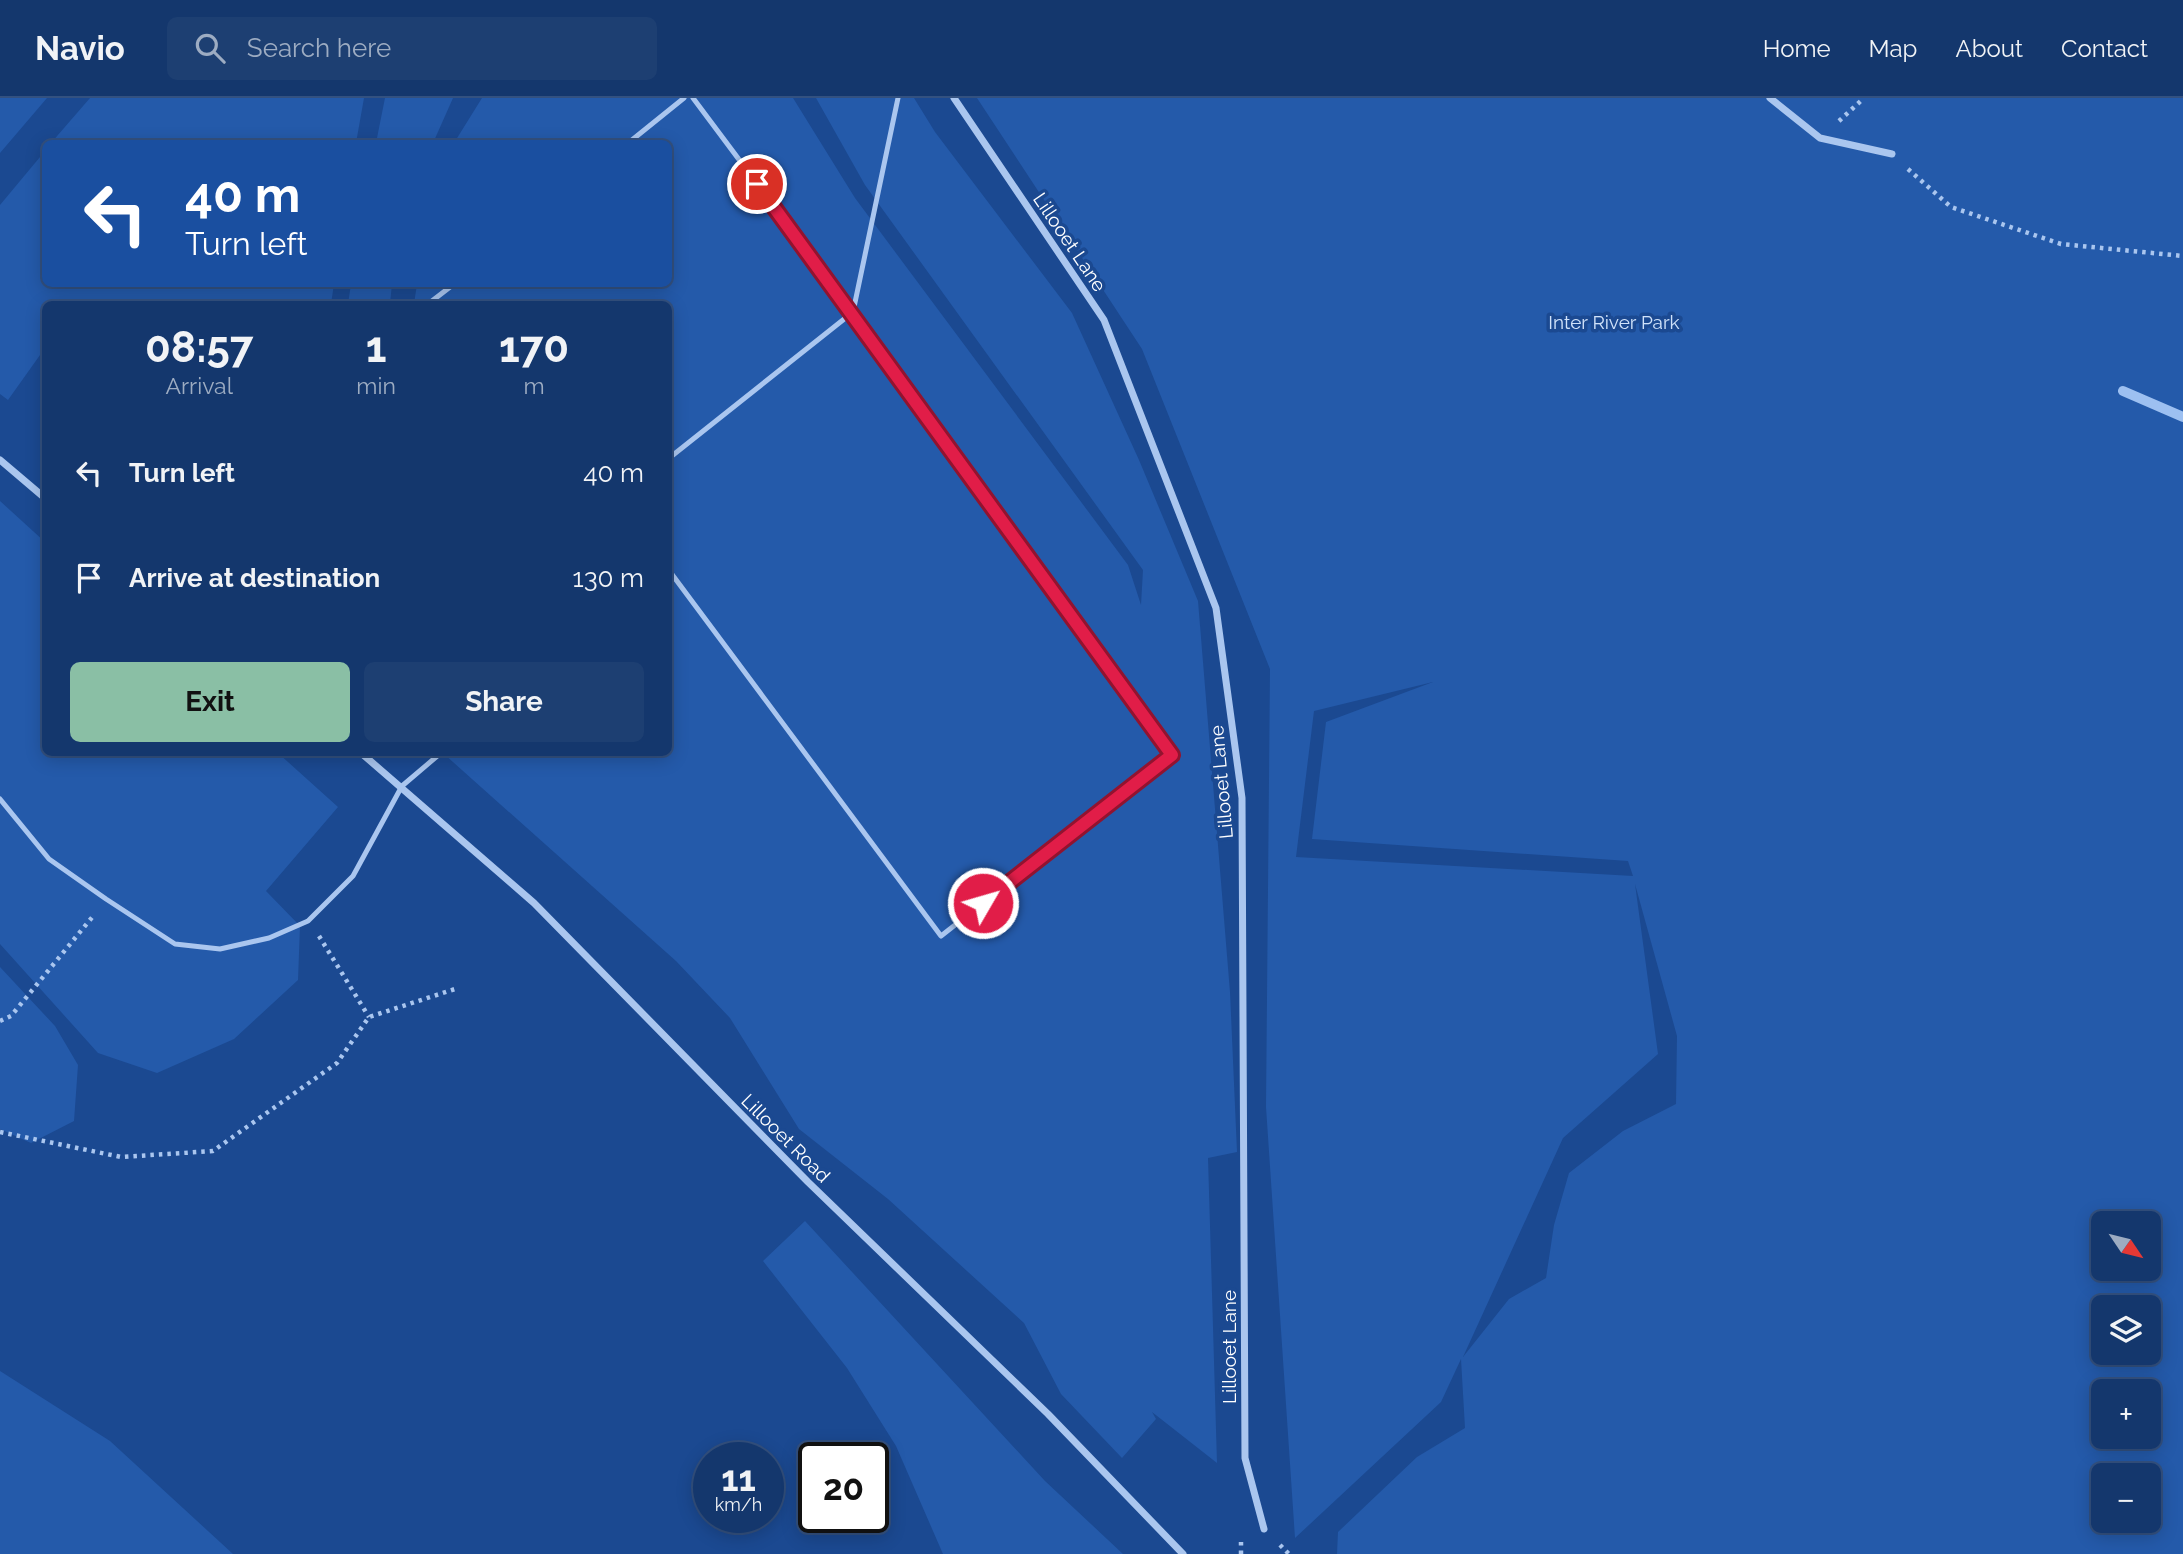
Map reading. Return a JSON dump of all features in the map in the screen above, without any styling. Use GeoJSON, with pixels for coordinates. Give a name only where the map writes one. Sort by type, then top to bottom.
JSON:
{"type":"FeatureCollection","features":[{"type":"Feature","properties":{"kind":"street","name":"Lillooet Lane"},"geometry":{"type":"LineString","coordinates":[[954,98],[1104,320],[1216,608],[1242,798],[1245,1458],[1264,1529]]}},
{"type":"Feature","properties":{"kind":"street"},"geometry":{"type":"LineString","coordinates":[[1770,98],[1820,138],[1892,154]]}},
{"type":"Feature","properties":{"kind":"street"},"geometry":{"type":"LineString","coordinates":[[0,460],[42,496]]}},
{"type":"Feature","properties":{"kind":"street","name":"Lillooet Road"},"geometry":{"type":"LineString","coordinates":[[365,756],[534,903],[788,1163],[1048,1414],[1183,1554]]}},
{"type":"Feature","properties":{"kind":"lane"},"geometry":{"type":"LineString","coordinates":[[632,140],[684,98]]}},
{"type":"Feature","properties":{"kind":"lane"},"geometry":{"type":"LineString","coordinates":[[672,574],[941,936],[1172,755],[853,312],[693,98]]}},
{"type":"Feature","properties":{"kind":"lane"},"geometry":{"type":"LineString","coordinates":[[672,456],[853,312],[898,98]]}},
{"type":"Feature","properties":{"kind":"lane"},"geometry":{"type":"LineString","coordinates":[[432,301],[450,287]]}},
{"type":"Feature","properties":{"kind":"lane"},"geometry":{"type":"LineString","coordinates":[[0,799],[48,859],[106,899],[175,944],[220,949],[269,939],[308,921],[353,876],[402,786],[437,756]]}},
{"type":"Feature","properties":{"kind":"path"},"geometry":{"type":"LineString","coordinates":[[1892,154],[1951,207],[2061,244],[2183,256]]}},
{"type":"Feature","properties":{"kind":"path"},"geometry":{"type":"LineString","coordinates":[[0,1021],[11,1016],[106,899]]}},
{"type":"Feature","properties":{"kind":"path"},"geometry":{"type":"LineString","coordinates":[[308,921],[369,1017]]}},
{"type":"Feature","properties":{"kind":"path"},"geometry":{"type":"LineString","coordinates":[[0,1132],[121,1157],[213,1151],[337,1063],[369,1017],[455,989]]}},
{"type":"Feature","properties":{"kind":"green space"},"geometry":{"type":"Polygon","coordinates":[[[0,98],[47,98],[0,153],[0,98]]]}},
{"type":"Feature","properties":{"kind":"green space"},"geometry":{"type":"Polygon","coordinates":[[[90,98],[364,98],[357,140],[54,140],[90,98]]]}},
{"type":"Feature","properties":{"kind":"green space"},"geometry":{"type":"Polygon","coordinates":[[[385,98],[453,98],[434,140],[377,140],[385,98]]]}},
{"type":"Feature","properties":{"kind":"green space"},"geometry":{"type":"Polygon","coordinates":[[[482,98],[793,98],[855,198],[1128,565],[1141,605],[1143,570],[865,185],[816,98],[914,98],[935,132],[1072,313],[1139,460],[1198,601],[1230,992],[1237,1152],[1208,1158],[1217,1463],[1152,1412],[1156,1419],[1122,1458],[1061,1394],[1024,1323],[888,1199],[799,1129],[730,1018],[676,961],[446,756],[672,756],[672,301],[414,301],[417,287],[672,287],[672,140],[456,140],[482,98]]]}},
{"type":"Feature","properties":{"kind":"green space","name":"Inter River Park"},"geometry":{"type":"Polygon","coordinates":[[[977,98],[2183,98],[2183,1554],[1337,1554],[1338,1532],[1417,1457],[1465,1428],[1461,1359],[1441,1402],[1295,1538],[1266,1107],[1270,669],[1142,349],[977,98]],[[1433,682],[1314,711],[1296,857],[1633,876],[1628,861],[1312,839],[1326,722],[1433,682]],[[1635,884],[1658,1054],[1563,1138],[1463,1357],[1509,1299],[1546,1278],[1554,1225],[1569,1173],[1623,1131],[1676,1104],[1677,1036],[1635,884]]]}},
{"type":"Feature","properties":{"kind":"green space"},"geometry":{"type":"Polygon","coordinates":[[[42,155],[42,287],[334,287],[331,301],[42,301],[42,352],[8,400],[0,394],[0,205],[42,155]]]}},
{"type":"Feature","properties":{"kind":"green space"},"geometry":{"type":"Polygon","coordinates":[[[351,287],[392,287],[390,301],[348,301],[351,287]]]}},
{"type":"Feature","properties":{"kind":"green space"},"geometry":{"type":"Polygon","coordinates":[[[0,501],[42,539],[42,756],[281,756],[338,807],[266,891],[300,926],[298,980],[234,1039],[157,1073],[98,1053],[0,944],[0,501]]]}},
{"type":"Feature","properties":{"kind":"green space"},"geometry":{"type":"Polygon","coordinates":[[[0,967],[55,1026],[78,1065],[74,1121],[31,1143],[0,1129],[0,967]]]}},
{"type":"Feature","properties":{"kind":"green space"},"geometry":{"type":"Polygon","coordinates":[[[805,1221],[1045,1481],[1123,1554],[943,1554],[896,1446],[847,1368],[763,1261],[805,1221]]]}},
{"type":"Feature","properties":{"kind":"green space"},"geometry":{"type":"Polygon","coordinates":[[[0,1371],[110,1441],[233,1554],[0,1554],[0,1371]]]}},
{"type":"Feature","properties":{"kind":"waterway"},"geometry":{"type":"LineString","coordinates":[[2123,391],[2183,417]]}},
{"type":"Feature","properties":{"kind":"route"},"geometry":{"type":"LineString","coordinates":[[757,184],[853,312],[1172,755],[983,903]]}}]}
